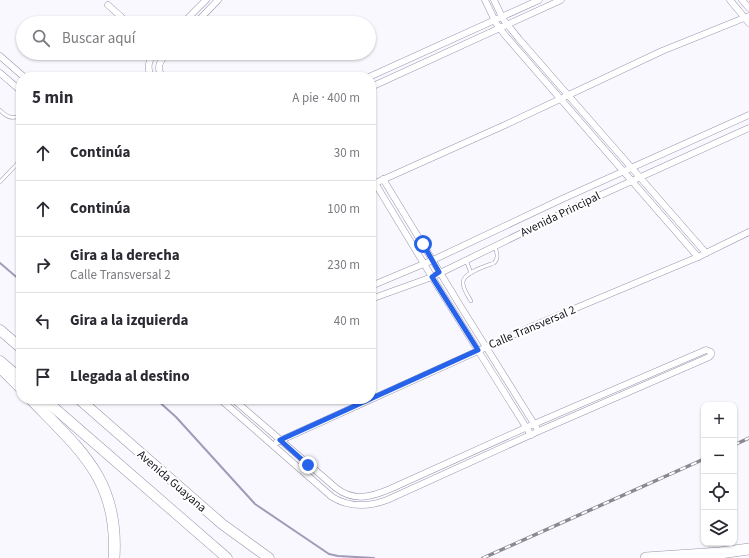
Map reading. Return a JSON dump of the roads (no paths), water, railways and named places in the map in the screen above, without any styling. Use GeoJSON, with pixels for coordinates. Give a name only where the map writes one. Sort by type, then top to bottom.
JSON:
{"type":"FeatureCollection","features":[{"type":"Feature","properties":{"kind":"highway"},"geometry":{"type":"LineString","coordinates":[[0,367],[16,383]]}},
{"type":"Feature","properties":{"kind":"highway"},"geometry":{"type":"LineString","coordinates":[[36,404],[84,456],[104,486],[113,516],[115,544],[114,558]]}},
{"type":"Feature","properties":{"kind":"highway"},"geometry":{"type":"LineString","coordinates":[[646,558],[720,554],[749,549]]}},
{"type":"Feature","properties":{"kind":"main road"},"geometry":{"type":"LineString","coordinates":[[0,330],[16,344]]}},
{"type":"Feature","properties":{"kind":"main road"},"geometry":{"type":"LineString","coordinates":[[0,361],[16,375]]}},
{"type":"Feature","properties":{"kind":"main road","name":"Avenida Guayana"},"geometry":{"type":"LineString","coordinates":[[50,404],[227,558]]}},
{"type":"Feature","properties":{"kind":"main road","name":"Avenida Guayana"},"geometry":{"type":"LineString","coordinates":[[85,404],[222,524],[269,558]]}},
{"type":"Feature","properties":{"kind":"street"},"geometry":{"type":"LineString","coordinates":[[190,16],[206,0]]}},
{"type":"Feature","properties":{"kind":"street"},"geometry":{"type":"LineString","coordinates":[[202,16],[218,0]]}},
{"type":"Feature","properties":{"kind":"street"},"geometry":{"type":"LineString","coordinates":[[484,0],[500,28],[698,257]]}},
{"type":"Feature","properties":{"kind":"street"},"geometry":{"type":"LineString","coordinates":[[494,0],[507,24],[706,253]]}},
{"type":"Feature","properties":{"kind":"street"},"geometry":{"type":"LineString","coordinates":[[376,74],[539,0]]}},
{"type":"Feature","properties":{"kind":"street"},"geometry":{"type":"LineString","coordinates":[[376,85],[561,0]]}},
{"type":"Feature","properties":{"kind":"street"},"geometry":{"type":"LineString","coordinates":[[376,183],[662,51],[748,19],[730,0]]}},
{"type":"Feature","properties":{"kind":"street"},"geometry":{"type":"LineString","coordinates":[[742,0],[749,8]]}},
{"type":"Feature","properties":{"kind":"street"},"geometry":{"type":"LineString","coordinates":[[108,5],[120,16]]}},
{"type":"Feature","properties":{"kind":"street"},"geometry":{"type":"LineString","coordinates":[[195,11],[200,16]]}},
{"type":"Feature","properties":{"kind":"street"},"geometry":{"type":"LineString","coordinates":[[0,56],[18,72]]}},
{"type":"Feature","properties":{"kind":"street"},"geometry":{"type":"LineString","coordinates":[[150,60],[148,66],[150,72]]}},
{"type":"Feature","properties":{"kind":"street"},"geometry":{"type":"LineString","coordinates":[[160,72],[158,66],[161,60]]}},
{"type":"Feature","properties":{"kind":"street"},"geometry":{"type":"LineString","coordinates":[[0,72],[16,86]]}},
{"type":"Feature","properties":{"kind":"street","name":"Avenida Principal"},"geometry":{"type":"LineString","coordinates":[[376,284],[424,264],[623,171],[749,115]]}},
{"type":"Feature","properties":{"kind":"street","name":"Avenida Principal"},"geometry":{"type":"LineString","coordinates":[[376,297],[432,277],[439,272],[581,204],[749,128]]}},
{"type":"Feature","properties":{"kind":"street"},"geometry":{"type":"LineString","coordinates":[[384,179],[439,272],[539,431]]}},
{"type":"Feature","properties":{"kind":"street"},"geometry":{"type":"LineString","coordinates":[[376,189],[531,435]]}},
{"type":"Feature","properties":{"kind":"street"},"geometry":{"type":"LineString","coordinates":[[660,214],[669,210]]}},
{"type":"Feature","properties":{"kind":"street","name":"Calle Transversal 2"},"geometry":{"type":"LineString","coordinates":[[376,396],[533,326],[698,257],[749,232]]}},
{"type":"Feature","properties":{"kind":"street"},"geometry":{"type":"LineString","coordinates":[[226,404],[326,492],[336,499],[350,504],[367,505],[379,503],[416,487],[539,431],[709,357],[711,352],[706,350],[479,448],[378,494],[367,497],[354,497],[340,492],[239,404]]}},
{"type":"Feature","properties":{"kind":"street","name":"Calle Transversal 2"},"geometry":{"type":"LineString","coordinates":[[272,445],[359,404]]}},
{"type":"Feature","properties":{"kind":"street"},"geometry":{"type":"LineString","coordinates":[[479,448],[484,456]]}},
{"type":"Feature","properties":{"kind":"street"},"geometry":{"type":"LineString","coordinates":[[412,479],[416,487]]}},
{"type":"Feature","properties":{"kind":"street"},"geometry":{"type":"LineString","coordinates":[[367,497],[367,505]]}},
{"type":"Feature","properties":{"kind":"lane"},"geometry":{"type":"LineString","coordinates":[[0,110],[8,117],[16,117]]}},
{"type":"Feature","properties":{"kind":"lane"},"geometry":{"type":"LineString","coordinates":[[0,182],[16,165]]}},
{"type":"Feature","properties":{"kind":"lane"},"geometry":{"type":"LineString","coordinates":[[471,301],[463,284],[465,277],[494,263],[497,254],[495,246]]}},
{"type":"Feature","properties":{"kind":"lane"},"geometry":{"type":"LineString","coordinates":[[466,260],[471,273]]}},
{"type":"Feature","properties":{"kind":"waterway"},"geometry":{"type":"LineString","coordinates":[[0,263],[16,277]]}},
{"type":"Feature","properties":{"kind":"waterway"},"geometry":{"type":"LineString","coordinates":[[162,404],[176,417],[255,504],[329,554],[374,558]]}},
{"type":"Feature","properties":{"kind":"railway"},"geometry":{"type":"LineString","coordinates":[[737,444],[749,438]]}},
{"type":"Feature","properties":{"kind":"railway"},"geometry":{"type":"LineString","coordinates":[[483,558],[701,460]]}}]}
